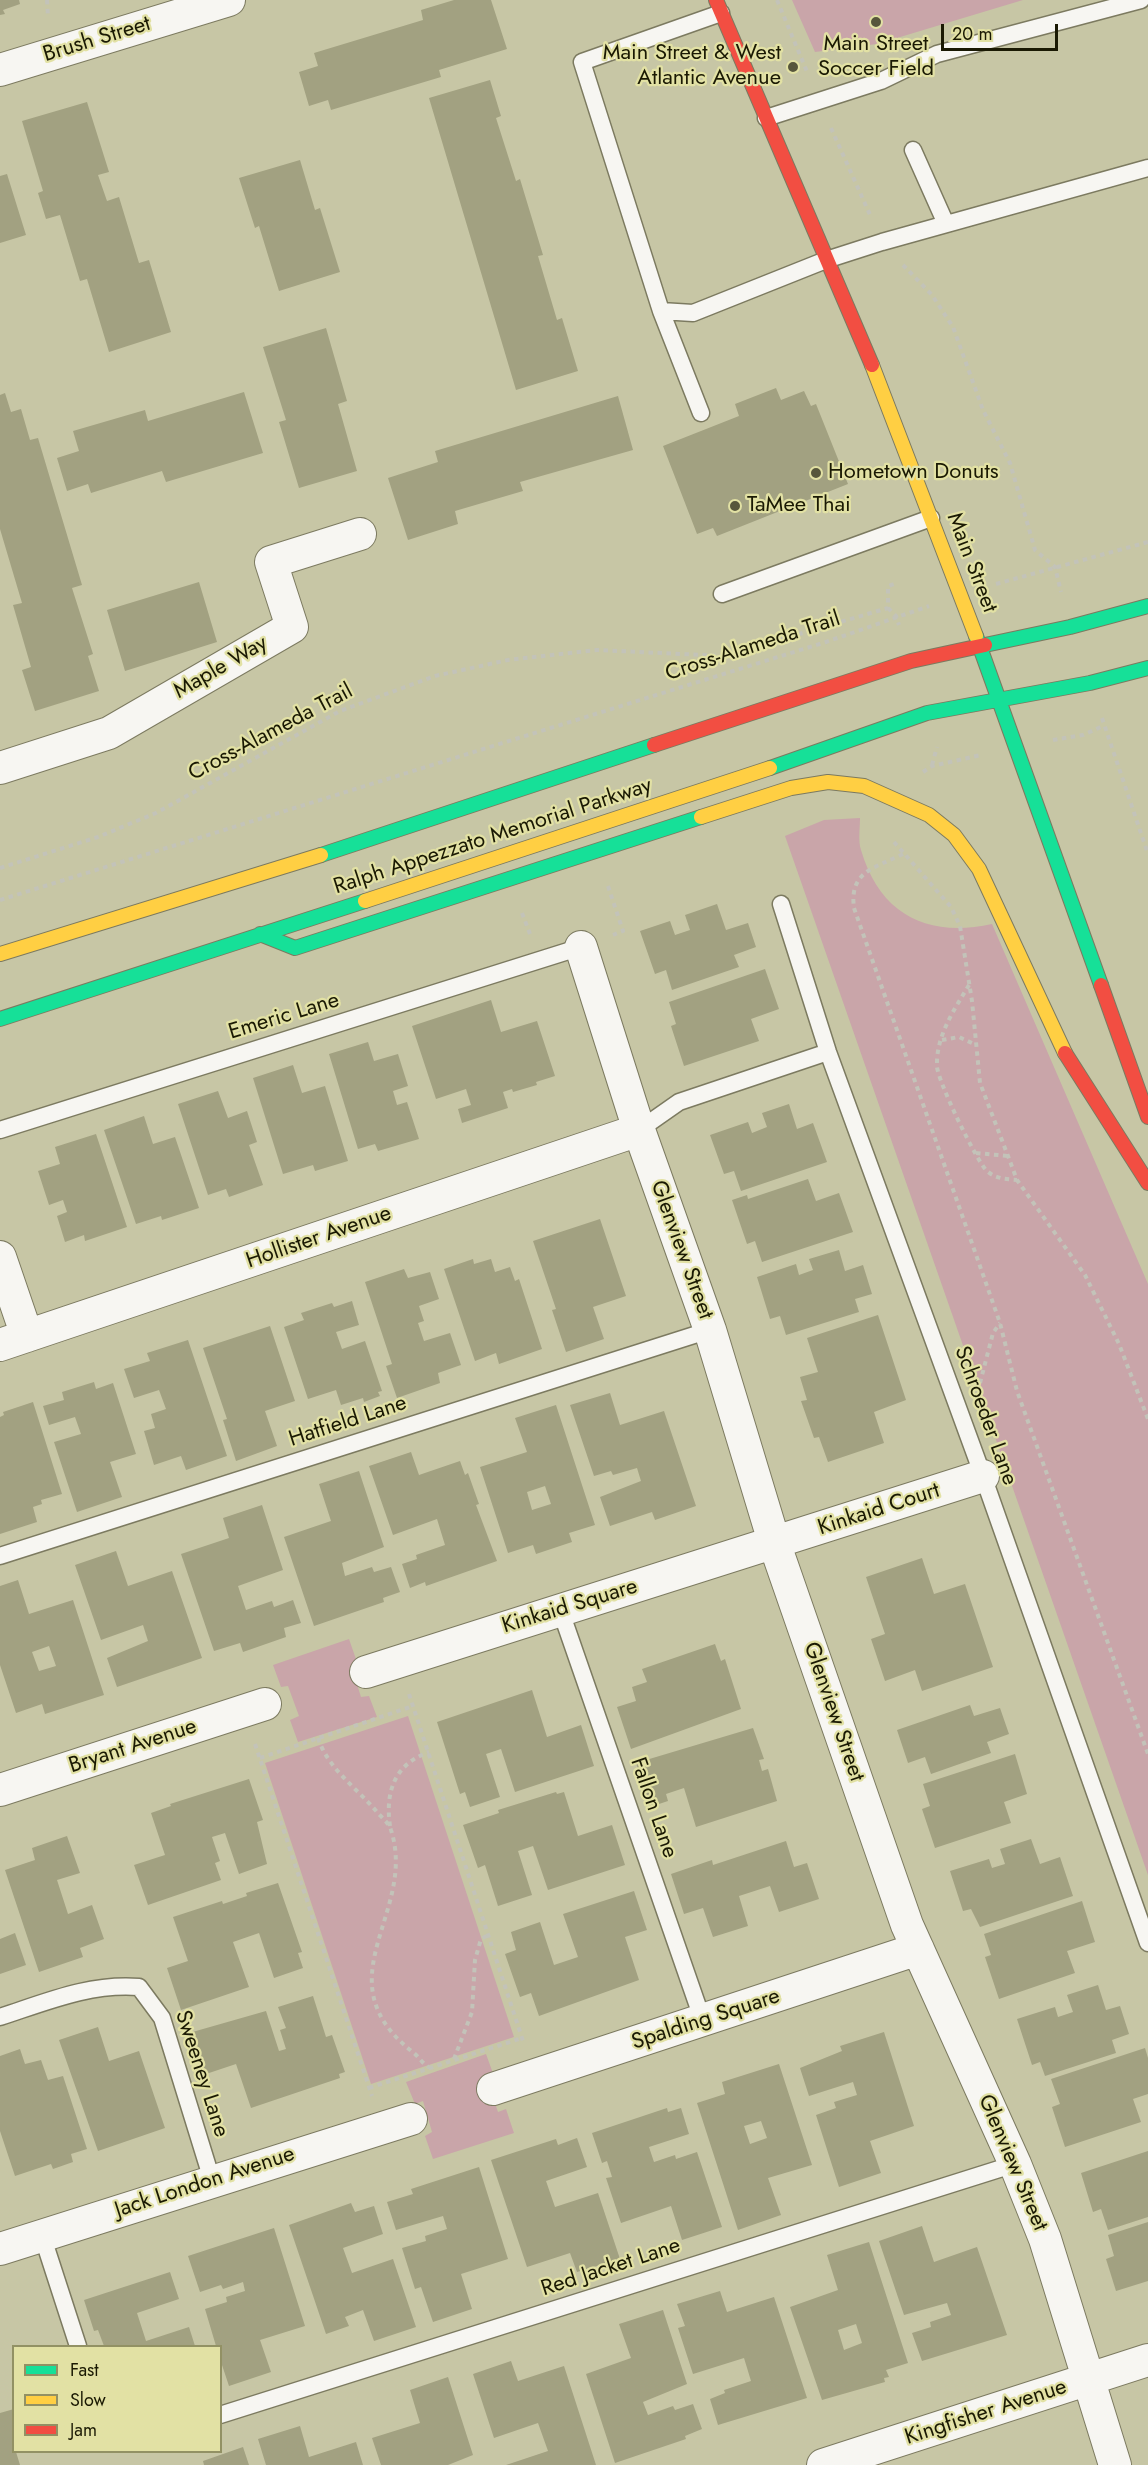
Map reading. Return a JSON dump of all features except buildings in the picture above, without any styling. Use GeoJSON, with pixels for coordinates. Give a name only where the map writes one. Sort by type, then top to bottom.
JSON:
{"type":"FeatureCollection","features":[{"type":"Feature","properties":{"kind":"street","name":"Brush Street"},"geometry":{"type":"LineString","coordinates":[[0,70],[229,0]]}},
{"type":"Feature","properties":{"kind":"street","name":"Main Street"},"geometry":{"type":"LineString","coordinates":[[719,7],[877,376],[981,646],[1148,1117]]}},
{"type":"Feature","properties":{"kind":"street","name":"Maple Way"},"geometry":{"type":"LineString","coordinates":[[0,768],[109,733],[292,627],[271,562],[360,534]]}},
{"type":"Feature","properties":{"kind":"street","name":"Ralph Appezzato Memorial Parkway"},"geometry":{"type":"LineString","coordinates":[[0,954],[244,880],[910,661],[1070,627],[1148,606]]}},
{"type":"Feature","properties":{"kind":"street","name":"Ralph Appezzato Memorial Parkway"},"geometry":{"type":"LineString","coordinates":[[0,1019],[699,793],[927,713],[1090,683],[1148,668]]}},
{"type":"Feature","properties":{"kind":"street"},"geometry":{"type":"LineString","coordinates":[[260,934],[295,948],[791,788],[828,782],[864,786],[929,814],[954,835],[979,869],[1059,1043],[1148,1183]]}},
{"type":"Feature","properties":{"kind":"street","name":"Glenview Street"},"geometry":{"type":"LineString","coordinates":[[581,947],[639,1130],[710,1330],[775,1545],[907,1924],[1015,2164],[1045,2239],[1115,2465]]}},
{"type":"Feature","properties":{"kind":"street","name":"Hollister Avenue"},"geometry":{"type":"LineString","coordinates":[[13,1340],[639,1130]]}},
{"type":"Feature","properties":{"kind":"street"},"geometry":{"type":"LineString","coordinates":[[0,1257],[13,1340]]}},
{"type":"Feature","properties":{"kind":"street","name":"Kinkaid Court"},"geometry":{"type":"LineString","coordinates":[[775,1545],[983,1476]]}},
{"type":"Feature","properties":{"kind":"street","name":"Kinkaid Square"},"geometry":{"type":"LineString","coordinates":[[366,1672],[560,1609],[775,1545]]}},
{"type":"Feature","properties":{"kind":"street","name":"Bryant Avenue"},"geometry":{"type":"LineString","coordinates":[[0,1790],[255,1708]]}},
{"type":"Feature","properties":{"kind":"street","name":"Spalding Square"},"geometry":{"type":"LineString","coordinates":[[493,2089],[918,1949]]}},
{"type":"Feature","properties":{"kind":"street","name":"Jack London Avenue"},"geometry":{"type":"LineString","coordinates":[[0,2249],[397,2123]]}},
{"type":"Feature","properties":{"kind":"street","name":"Kingfisher Avenue"},"geometry":{"type":"LineString","coordinates":[[823,2465],[1148,2360]]}},
{"type":"Feature","properties":{"kind":"lane"},"geometry":{"type":"LineString","coordinates":[[766,118],[881,81],[937,54],[1141,0]]}},
{"type":"Feature","properties":{"kind":"lane"},"geometry":{"type":"LineString","coordinates":[[701,413],[661,311],[582,62],[719,7]]}},
{"type":"Feature","properties":{"kind":"lane"},"geometry":{"type":"LineString","coordinates":[[913,150],[946,224]]}},
{"type":"Feature","properties":{"kind":"lane"},"geometry":{"type":"LineString","coordinates":[[661,311],[693,313],[826,260],[882,242],[1148,168]]}},
{"type":"Feature","properties":{"kind":"lane"},"geometry":{"type":"LineString","coordinates":[[722,594],[931,518]]}},
{"type":"Feature","properties":{"kind":"lane","name":"Schroeder Lane"},"geometry":{"type":"LineString","coordinates":[[781,904],[828,1052],[983,1476],[1148,1943]]}},
{"type":"Feature","properties":{"kind":"lane","name":"Emeric Lane"},"geometry":{"type":"LineString","coordinates":[[0,1130],[581,947]]}},
{"type":"Feature","properties":{"kind":"lane"},"geometry":{"type":"LineString","coordinates":[[639,1130],[679,1102],[828,1052]]}},
{"type":"Feature","properties":{"kind":"lane","name":"Hatfield Lane"},"geometry":{"type":"LineString","coordinates":[[0,1556],[710,1330]]}},
{"type":"Feature","properties":{"kind":"lane","name":"Fallon Lane"},"geometry":{"type":"LineString","coordinates":[[560,1609],[703,2021]]}},
{"type":"Feature","properties":{"kind":"lane","name":"Sweeney Lane"},"geometry":{"type":"LineString","coordinates":[[0,2017],[86,1989],[118,1985],[140,1987],[162,2018],[212,2180]]}},
{"type":"Feature","properties":{"kind":"lane","name":"Red Jacket Lane"},"geometry":{"type":"LineString","coordinates":[[222,2414],[1015,2164]]}},
{"type":"Feature","properties":{"kind":"lane"},"geometry":{"type":"LineString","coordinates":[[42,2235],[78,2345]]}},
{"type":"Feature","properties":{"kind":"path"},"geometry":{"type":"LineString","coordinates":[[47,0],[49,24]]}},
{"type":"Feature","properties":{"kind":"path"},"geometry":{"type":"LineString","coordinates":[[777,0],[882,242],[932,295],[953,327],[983,410],[1010,463],[1035,550],[1055,567],[1060,582]]}},
{"type":"Feature","properties":{"kind":"path"},"geometry":{"type":"LineString","coordinates":[[1019,577],[1148,542]]}},
{"type":"Feature","properties":{"kind":"path"},"geometry":{"type":"LineString","coordinates":[[888,608],[888,586],[897,583]]}},
{"type":"Feature","properties":{"kind":"path","name":"Cross-Alameda Trail"},"geometry":{"type":"LineString","coordinates":[[0,868],[98,837],[156,813],[340,711],[435,676],[508,660],[597,650],[724,656],[888,608],[896,616],[815,645],[0,900]]}},
{"type":"Feature","properties":{"kind":"path"},"geometry":{"type":"LineString","coordinates":[[1083,735],[1103,726],[1148,854]]}},
{"type":"Feature","properties":{"kind":"path"},"geometry":{"type":"LineString","coordinates":[[938,749],[932,766],[959,760]]}},
{"type":"Feature","properties":{"kind":"path"},"geometry":{"type":"LineString","coordinates":[[890,835],[903,854],[951,907],[960,926],[980,1083],[1017,1180],[1085,1275],[1119,1344],[1148,1419]]}},
{"type":"Feature","properties":{"kind":"path"},"geometry":{"type":"LineString","coordinates":[[903,854],[860,875],[852,892],[854,908],[1000,1323],[1017,1391],[1148,1754]]}},
{"type":"Feature","properties":{"kind":"path"},"geometry":{"type":"LineString","coordinates":[[581,947],[623,931],[605,878]]}},
{"type":"Feature","properties":{"kind":"path"},"geometry":{"type":"LineString","coordinates":[[969,985],[946,1022],[937,1066],[943,1089],[986,1170],[1000,1179],[1017,1180]]}},
{"type":"Feature","properties":{"kind":"path"},"geometry":{"type":"LineString","coordinates":[[942,1040],[959,1037],[977,1046]]}},
{"type":"Feature","properties":{"kind":"path"},"geometry":{"type":"LineString","coordinates":[[975,1153],[1008,1156]]}},
{"type":"Feature","properties":{"kind":"path"},"geometry":{"type":"LineString","coordinates":[[965,1426],[977,1395],[993,1333],[1000,1323]]}},
{"type":"Feature","properties":{"kind":"path"},"geometry":{"type":"LineString","coordinates":[[399,1662],[534,2076]]}},
{"type":"Feature","properties":{"kind":"path"},"geometry":{"type":"LineString","coordinates":[[260,1758],[413,1706]]}},
{"type":"Feature","properties":{"kind":"path"},"geometry":{"type":"LineString","coordinates":[[255,1708],[260,1758],[369,2088],[397,2123]]}},
{"type":"Feature","properties":{"kind":"path"},"geometry":{"type":"LineString","coordinates":[[318,1738],[324,1755],[390,1826]]}},
{"type":"Feature","properties":{"kind":"path"},"geometry":{"type":"LineString","coordinates":[[429,1752],[412,1758],[397,1776],[389,1801],[390,1826],[398,1866],[388,1911],[373,1954],[374,1997],[394,2037],[431,2068]]}},
{"type":"Feature","properties":{"kind":"path"},"geometry":{"type":"LineString","coordinates":[[453,2060],[472,2012],[475,1960],[482,1939],[488,1935]]}},
{"type":"Feature","properties":{"kind":"path"},"geometry":{"type":"LineString","coordinates":[[369,2088],[522,2038]]}},
{"type":"Feature","properties":{"kind":"shaded area","name":"Main Street Soccer Field"},"geometry":{"type":"Polygon","coordinates":[[[792,0],[1023,0],[877,44],[815,52],[792,0]]]}},
{"type":"Feature","properties":{"kind":"shaded area"},"geometry":{"type":"Polygon","coordinates":[[[860,818],[860,846],[869,872],[880,891],[894,906],[910,917],[927,924],[969,928],[992,924],[1148,1284],[1148,1875],[785,836],[824,820],[860,818]]]}},
{"type":"Feature","properties":{"kind":"shaded area"},"geometry":{"type":"Polygon","coordinates":[[[349,1639],[357,1662],[351,1665],[361,1697],[369,1696],[377,1717],[298,1742],[290,1720],[299,1716],[288,1686],[281,1687],[273,1665],[349,1639]]]}},
{"type":"Feature","properties":{"kind":"shaded area"},"geometry":{"type":"Polygon","coordinates":[[[408,1716],[514,2037],[371,2084],[265,1763],[408,1716]]]}},
{"type":"Feature","properties":{"kind":"shaded area"},"geometry":{"type":"Polygon","coordinates":[[[486,2054],[494,2076],[487,2080],[498,2112],[506,2109],[514,2133],[433,2159],[425,2136],[432,2132],[423,2101],[415,2104],[406,2082],[486,2054]]]}},
{"type":"Feature","properties":{"kind":"traffic: fast"},"geometry":{"type":"LineString","coordinates":[[985,645],[1070,627],[1148,606]]}},
{"type":"Feature","properties":{"kind":"traffic: fast"},"geometry":{"type":"LineString","coordinates":[[976,636],[1101,985]]}},
{"type":"Feature","properties":{"kind":"traffic: fast"},"geometry":{"type":"LineString","coordinates":[[770,768],[927,713],[1090,683],[1148,668]]}},
{"type":"Feature","properties":{"kind":"traffic: fast"},"geometry":{"type":"LineString","coordinates":[[321,855],[654,745]]}},
{"type":"Feature","properties":{"kind":"traffic: fast"},"geometry":{"type":"LineString","coordinates":[[260,934],[295,948],[701,817]]}},
{"type":"Feature","properties":{"kind":"traffic: fast"},"geometry":{"type":"LineString","coordinates":[[0,1019],[365,901]]}},
{"type":"Feature","properties":{"kind":"traffic: slow"},"geometry":{"type":"LineString","coordinates":[[872,365],[976,636]]}},
{"type":"Feature","properties":{"kind":"traffic: slow"},"geometry":{"type":"LineString","coordinates":[[365,901],[770,768]]}},
{"type":"Feature","properties":{"kind":"traffic: slow"},"geometry":{"type":"LineString","coordinates":[[701,817],[791,788],[828,782],[864,786],[929,815],[954,835],[979,869],[1065,1053]]}},
{"type":"Feature","properties":{"kind":"traffic: slow"},"geometry":{"type":"LineString","coordinates":[[0,954],[321,855]]}},
{"type":"Feature","properties":{"kind":"traffic: jam"},"geometry":{"type":"LineString","coordinates":[[716,0],[872,365]]}},
{"type":"Feature","properties":{"kind":"traffic: jam"},"geometry":{"type":"LineString","coordinates":[[654,745],[911,661],[985,645]]}},
{"type":"Feature","properties":{"kind":"traffic: jam"},"geometry":{"type":"LineString","coordinates":[[1101,985],[1148,1117]]}},
{"type":"Feature","properties":{"kind":"traffic: jam"},"geometry":{"type":"LineString","coordinates":[[1065,1053],[1148,1183]]}},
{"type":"Feature","properties":{"kind":"place","name":"Main Street Soccer Field"},"geometry":{"type":"Point","coordinates":[876,22]}},
{"type":"Feature","properties":{"kind":"place","name":"Main Street & West Atlantic Avenue"},"geometry":{"type":"Point","coordinates":[793,67]}},
{"type":"Feature","properties":{"kind":"place","name":"Hometown Donuts"},"geometry":{"type":"Point","coordinates":[816,473]}},
{"type":"Feature","properties":{"kind":"place","name":"TaMee Thai"},"geometry":{"type":"Point","coordinates":[735,506]}}]}
